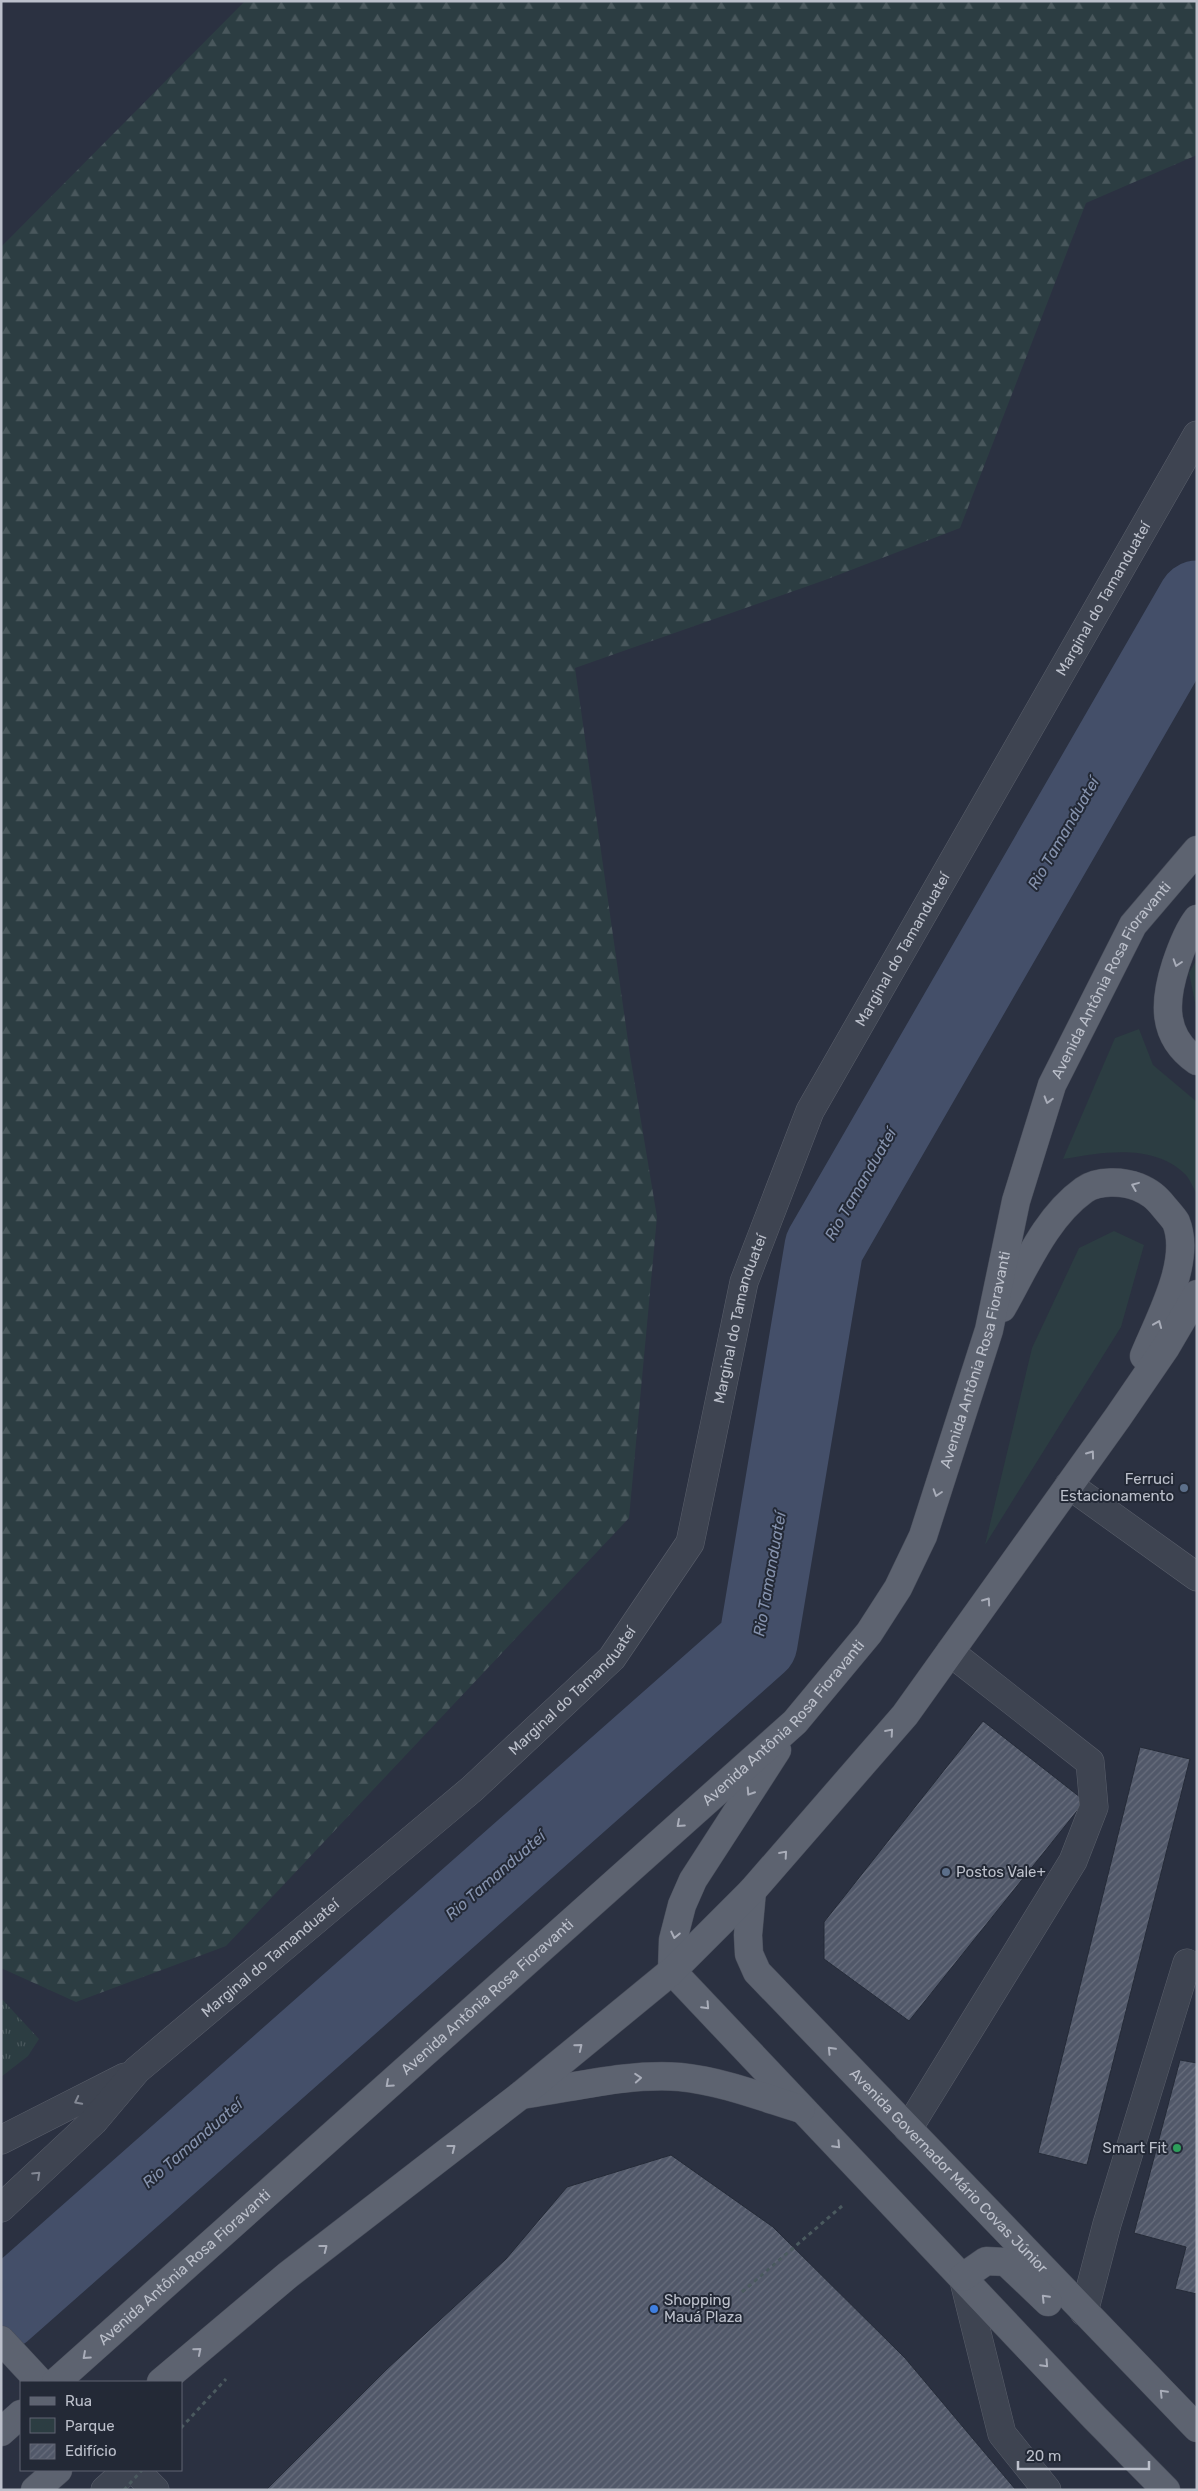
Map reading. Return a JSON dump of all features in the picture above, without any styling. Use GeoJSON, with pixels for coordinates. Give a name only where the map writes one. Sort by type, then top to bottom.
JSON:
{"type":"FeatureCollection","features":[{"type":"Feature","properties":{"kind":"main road","name":"Avenida Antônia Rosa Fioravanti"},"geometry":{"type":"LineString","coordinates":[[45,2381],[795,1722],[869,1633],[898,1588],[923,1536],[989,1330],[1016,1202],[1052,1085],[1133,925],[1197,850]]}},
{"type":"Feature","properties":{"kind":"main road"},"geometry":{"type":"LineString","coordinates":[[1197,919],[1180,952],[1170,982],[1167,1002],[1170,1027],[1176,1040],[1197,1061]]}},
{"type":"Feature","properties":{"kind":"main road"},"geometry":{"type":"LineString","coordinates":[[989,1330],[1042,1236],[1066,1206],[1085,1189],[1096,1184],[1126,1182],[1152,1193],[1175,1221],[1181,1247],[1175,1278],[1118,1417]]}},
{"type":"Feature","properties":{"kind":"main road"},"geometry":{"type":"LineString","coordinates":[[162,2381],[288,2275],[521,2095],[672,1971],[752,1891],[905,1715],[1118,1417],[1166,1347],[1197,1294]]}},
{"type":"Feature","properties":{"kind":"main road"},"geometry":{"type":"LineString","coordinates":[[795,1722],[693,1880],[682,1905],[673,1940],[672,1971],[964,2277],[1095,2418],[1166,2490]]}},
{"type":"Feature","properties":{"kind":"main road","name":"Avenida Governador Mário Covas Júnior"},"geometry":{"type":"LineString","coordinates":[[752,1891],[748,1935],[749,1954],[758,1972],[1197,2428]]}},
{"type":"Feature","properties":{"kind":"main road"},"geometry":{"type":"LineString","coordinates":[[521,2095],[639,2078],[680,2077],[719,2084],[803,2110]]}},
{"type":"Feature","properties":{"kind":"main road"},"geometry":{"type":"LineString","coordinates":[[964,2277],[986,2261],[1006,2262],[1024,2277],[1160,2418],[1197,2434]]}},
{"type":"Feature","properties":{"kind":"main road"},"geometry":{"type":"LineString","coordinates":[[1,2340],[45,2381]]}},
{"type":"Feature","properties":{"kind":"main road"},"geometry":{"type":"LineString","coordinates":[[1,2432],[20,2415]]}},
{"type":"Feature","properties":{"kind":"main road"},"geometry":{"type":"LineString","coordinates":[[35,2490],[57,2471]]}},
{"type":"Feature","properties":{"kind":"street","name":"Marginal do Tamanduateí"},"geometry":{"type":"LineString","coordinates":[[1,2208],[94,2121],[137,2070],[472,1789],[612,1658],[690,1543],[744,1282],[810,1111],[1197,434]]}},
{"type":"Feature","properties":{"kind":"street"},"geometry":{"type":"LineString","coordinates":[[1069,1485],[1197,1577]]}},
{"type":"Feature","properties":{"kind":"street"},"geometry":{"type":"LineString","coordinates":[[908,2129],[1073,1861],[1094,1806],[1090,1762],[950,1652]]}},
{"type":"Feature","properties":{"kind":"street"},"geometry":{"type":"LineString","coordinates":[[1084,2312],[1107,2224],[1187,1962]]}},
{"type":"Feature","properties":{"kind":"street","name":"Marginal do Tamanduateí"},"geometry":{"type":"LineString","coordinates":[[1,2140],[137,2070]]}},
{"type":"Feature","properties":{"kind":"street"},"geometry":{"type":"LineString","coordinates":[[964,2277],[1002,2434],[1047,2490]]}},
{"type":"Feature","properties":{"kind":"street"},"geometry":{"type":"LineString","coordinates":[[105,2490],[126,2471]]}},
{"type":"Feature","properties":{"kind":"street"},"geometry":{"type":"LineString","coordinates":[[136,2471],[155,2490]]}},
{"type":"Feature","properties":{"kind":"path"},"geometry":{"type":"LineString","coordinates":[[742,2292],[871,2181]]}},
{"type":"Feature","properties":{"kind":"path"},"geometry":{"type":"LineString","coordinates":[[182,2427],[224,2381]]}},
{"type":"Feature","properties":{"kind":"path"},"geometry":{"type":"LineString","coordinates":[[124,2490],[141,2471]]}},
{"type":"Feature","properties":{"kind":"green space"},"geometry":{"type":"Polygon","coordinates":[[[245,1],[1197,1],[1197,155],[1086,203],[960,528],[825,580],[575,668],[630,1055],[657,1217],[629,1518],[226,1946],[76,2002],[1,1968],[1,247],[245,1]]]}},
{"type":"Feature","properties":{"kind":"green space"},"geometry":{"type":"Polygon","coordinates":[[[1197,959],[1197,1012],[1189,973],[1197,959]]]}},
{"type":"Feature","properties":{"kind":"green space"},"geometry":{"type":"Polygon","coordinates":[[[1139,1029],[1153,1065],[1197,1102],[1197,1194],[1185,1174],[1172,1164],[1143,1154],[1111,1152],[1063,1159],[1115,1038],[1139,1029]]]}},
{"type":"Feature","properties":{"kind":"green space"},"geometry":{"type":"Polygon","coordinates":[[[1114,1231],[1144,1245],[1121,1327],[985,1545],[1032,1348],[1079,1248],[1114,1231]]]}},
{"type":"Feature","properties":{"kind":"green space"},"geometry":{"type":"Polygon","coordinates":[[[1,1998],[39,2039],[28,2056],[1,2077],[1,1998]]]}},
{"type":"Feature","properties":{"kind":"building","name":"Postos Vale+"},"geometry":{"type":"Polygon","coordinates":[[[983,1721],[1085,1801],[909,2021],[824,1959],[824,1922],[983,1721]]]}},
{"type":"Feature","properties":{"kind":"building"},"geometry":{"type":"Polygon","coordinates":[[[1140,1747],[1190,1759],[1087,2165],[1038,2153],[1140,1747]]]}},
{"type":"Feature","properties":{"kind":"building","name":"Smart Fit"},"geometry":{"type":"Polygon","coordinates":[[[1180,2060],[1197,2063],[1197,2294],[1175,2289],[1186,2247],[1134,2233],[1180,2060]]]}},
{"type":"Feature","properties":{"kind":"building","name":"Shopping Mauá Plaza"},"geometry":{"type":"Polygon","coordinates":[[[671,2155],[773,2227],[905,2358],[1016,2490],[266,2490],[387,2369],[506,2259],[567,2187],[671,2155]]]}},
{"type":"Feature","properties":{"kind":"waterway","name":"Rio Tamanduateí"},"geometry":{"type":"LineString","coordinates":[[1,2312],[758,1643],[824,1247],[1197,600]]}},
{"type":"Feature","properties":{"kind":"place","name":"Ferruci Estacionamento"},"geometry":{"type":"Point","coordinates":[1184,1488]}},
{"type":"Feature","properties":{"kind":"place","name":"Postos Vale+"},"geometry":{"type":"Point","coordinates":[946,1872]}},
{"type":"Feature","properties":{"kind":"place","name":"Smart Fit"},"geometry":{"type":"Point","coordinates":[1177,2148]}},
{"type":"Feature","properties":{"kind":"place","name":"Shopping Mauá Plaza"},"geometry":{"type":"Point","coordinates":[654,2309]}}]}
